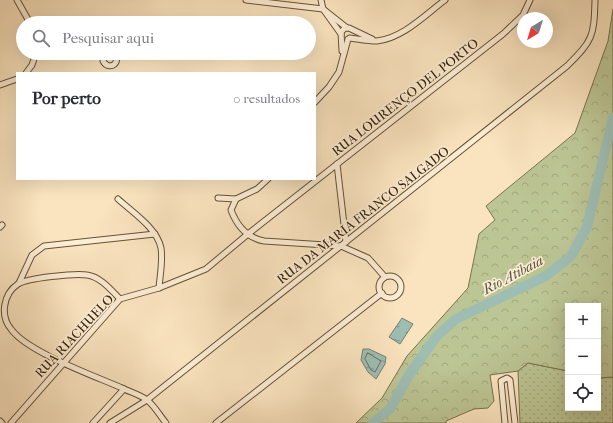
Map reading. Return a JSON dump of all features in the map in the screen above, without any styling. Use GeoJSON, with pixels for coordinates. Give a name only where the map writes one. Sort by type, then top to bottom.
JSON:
{"type":"FeatureCollection","features":[{"type":"Feature","properties":{"kind":"street"},"geometry":{"type":"LineString","coordinates":[[17,0],[26,16]]}},
{"type":"Feature","properties":{"kind":"street"},"geometry":{"type":"LineString","coordinates":[[246,0],[323,9],[349,29],[376,41]]}},
{"type":"Feature","properties":{"kind":"street"},"geometry":{"type":"LineString","coordinates":[[321,0],[323,9],[341,35],[349,38],[376,41],[391,38],[404,31],[445,0]]}},
{"type":"Feature","properties":{"kind":"street","name":"RUA LOURENÇO DEL PORTO"},"geometry":{"type":"LineString","coordinates":[[248,234],[503,34],[523,15],[530,0]]}},
{"type":"Feature","properties":{"kind":"street","name":"RUA DA MARIA FRANCO SALGADO"},"geometry":{"type":"LineString","coordinates":[[110,423],[147,400],[567,66],[585,48],[593,33],[595,0]]}},
{"type":"Feature","properties":{"kind":"street"},"geometry":{"type":"LineString","coordinates":[[343,56],[341,35],[343,29],[349,29]]}},
{"type":"Feature","properties":{"kind":"street"},"geometry":{"type":"LineString","coordinates":[[316,101],[329,87],[339,72],[349,38],[352,34],[349,29]]}},
{"type":"Feature","properties":{"kind":"street"},"geometry":{"type":"LineString","coordinates":[[27,72],[34,60]]}},
{"type":"Feature","properties":{"kind":"street"},"geometry":{"type":"LineString","coordinates":[[103,60],[105,65],[110,66],[114,65],[117,60]]}},
{"type":"Feature","properties":{"kind":"street"},"geometry":{"type":"LineString","coordinates":[[0,86],[16,79]]}},
{"type":"Feature","properties":{"kind":"street"},"geometry":{"type":"LineString","coordinates":[[337,164],[346,242]]}},
{"type":"Feature","properties":{"kind":"street"},"geometry":{"type":"LineString","coordinates":[[218,198],[236,199],[257,189],[267,180]]}},
{"type":"Feature","properties":{"kind":"street"},"geometry":{"type":"LineString","coordinates":[[118,199],[155,234],[160,246],[162,260],[159,288]]}},
{"type":"Feature","properties":{"kind":"street"},"geometry":{"type":"LineString","coordinates":[[236,199],[231,210],[235,221],[254,239],[341,246],[368,258],[385,278]]}},
{"type":"Feature","properties":{"kind":"street"},"geometry":{"type":"LineString","coordinates":[[155,234],[44,246],[32,255],[19,283],[11,290],[5,306],[4,318],[11,330],[22,340],[40,352],[147,400],[166,423]]}},
{"type":"Feature","properties":{"kind":"street","name":"RUA RIACHUELO"},"geometry":{"type":"LineString","coordinates":[[11,423],[63,362],[120,299],[159,288],[206,269],[248,234]]}},
{"type":"Feature","properties":{"kind":"street"},"geometry":{"type":"LineString","coordinates":[[19,283],[65,275],[88,274],[104,283],[120,299]]}},
{"type":"Feature","properties":{"kind":"street"},"geometry":{"type":"LineString","coordinates":[[390,276],[397,278],[401,287],[396,296],[388,297],[382,293],[380,284],[385,278],[390,276]]}},
{"type":"Feature","properties":{"kind":"street"},"geometry":{"type":"LineString","coordinates":[[216,423],[382,293]]}},
{"type":"Feature","properties":{"kind":"street"},"geometry":{"type":"LineString","coordinates":[[505,423],[501,381],[507,378],[510,380],[515,423]]}},
{"type":"Feature","properties":{"kind":"street"},"geometry":{"type":"LineString","coordinates":[[93,423],[124,389]]}},
{"type":"Feature","properties":{"kind":"green space"},"geometry":{"type":"Polygon","coordinates":[[[613,9],[613,377],[601,378],[601,303],[565,303],[565,370],[528,363],[518,371],[490,375],[494,401],[488,408],[474,409],[446,421],[446,423],[356,423],[382,398],[407,356],[468,288],[479,234],[495,220],[486,206],[575,133],[608,41],[613,9]]]}},
{"type":"Feature","properties":{"kind":"green space"},"geometry":{"type":"Polygon","coordinates":[[[528,363],[565,370],[565,411],[601,411],[601,378],[613,377],[613,423],[520,423],[518,371],[528,363]]]}},
{"type":"Feature","properties":{"kind":"water"},"geometry":{"type":"Polygon","coordinates":[[[402,318],[413,324],[400,344],[389,337],[402,318]]]}},
{"type":"Feature","properties":{"kind":"water"},"geometry":{"type":"Polygon","coordinates":[[[363,349],[369,349],[386,357],[385,364],[376,379],[368,372],[361,360],[363,349]]]}},
{"type":"Feature","properties":{"kind":"waterway","name":"Rio Atibaia"},"geometry":{"type":"LineString","coordinates":[[373,423],[390,409],[409,375],[436,337],[456,319],[546,276],[571,256],[587,227],[613,118]]}}]}
